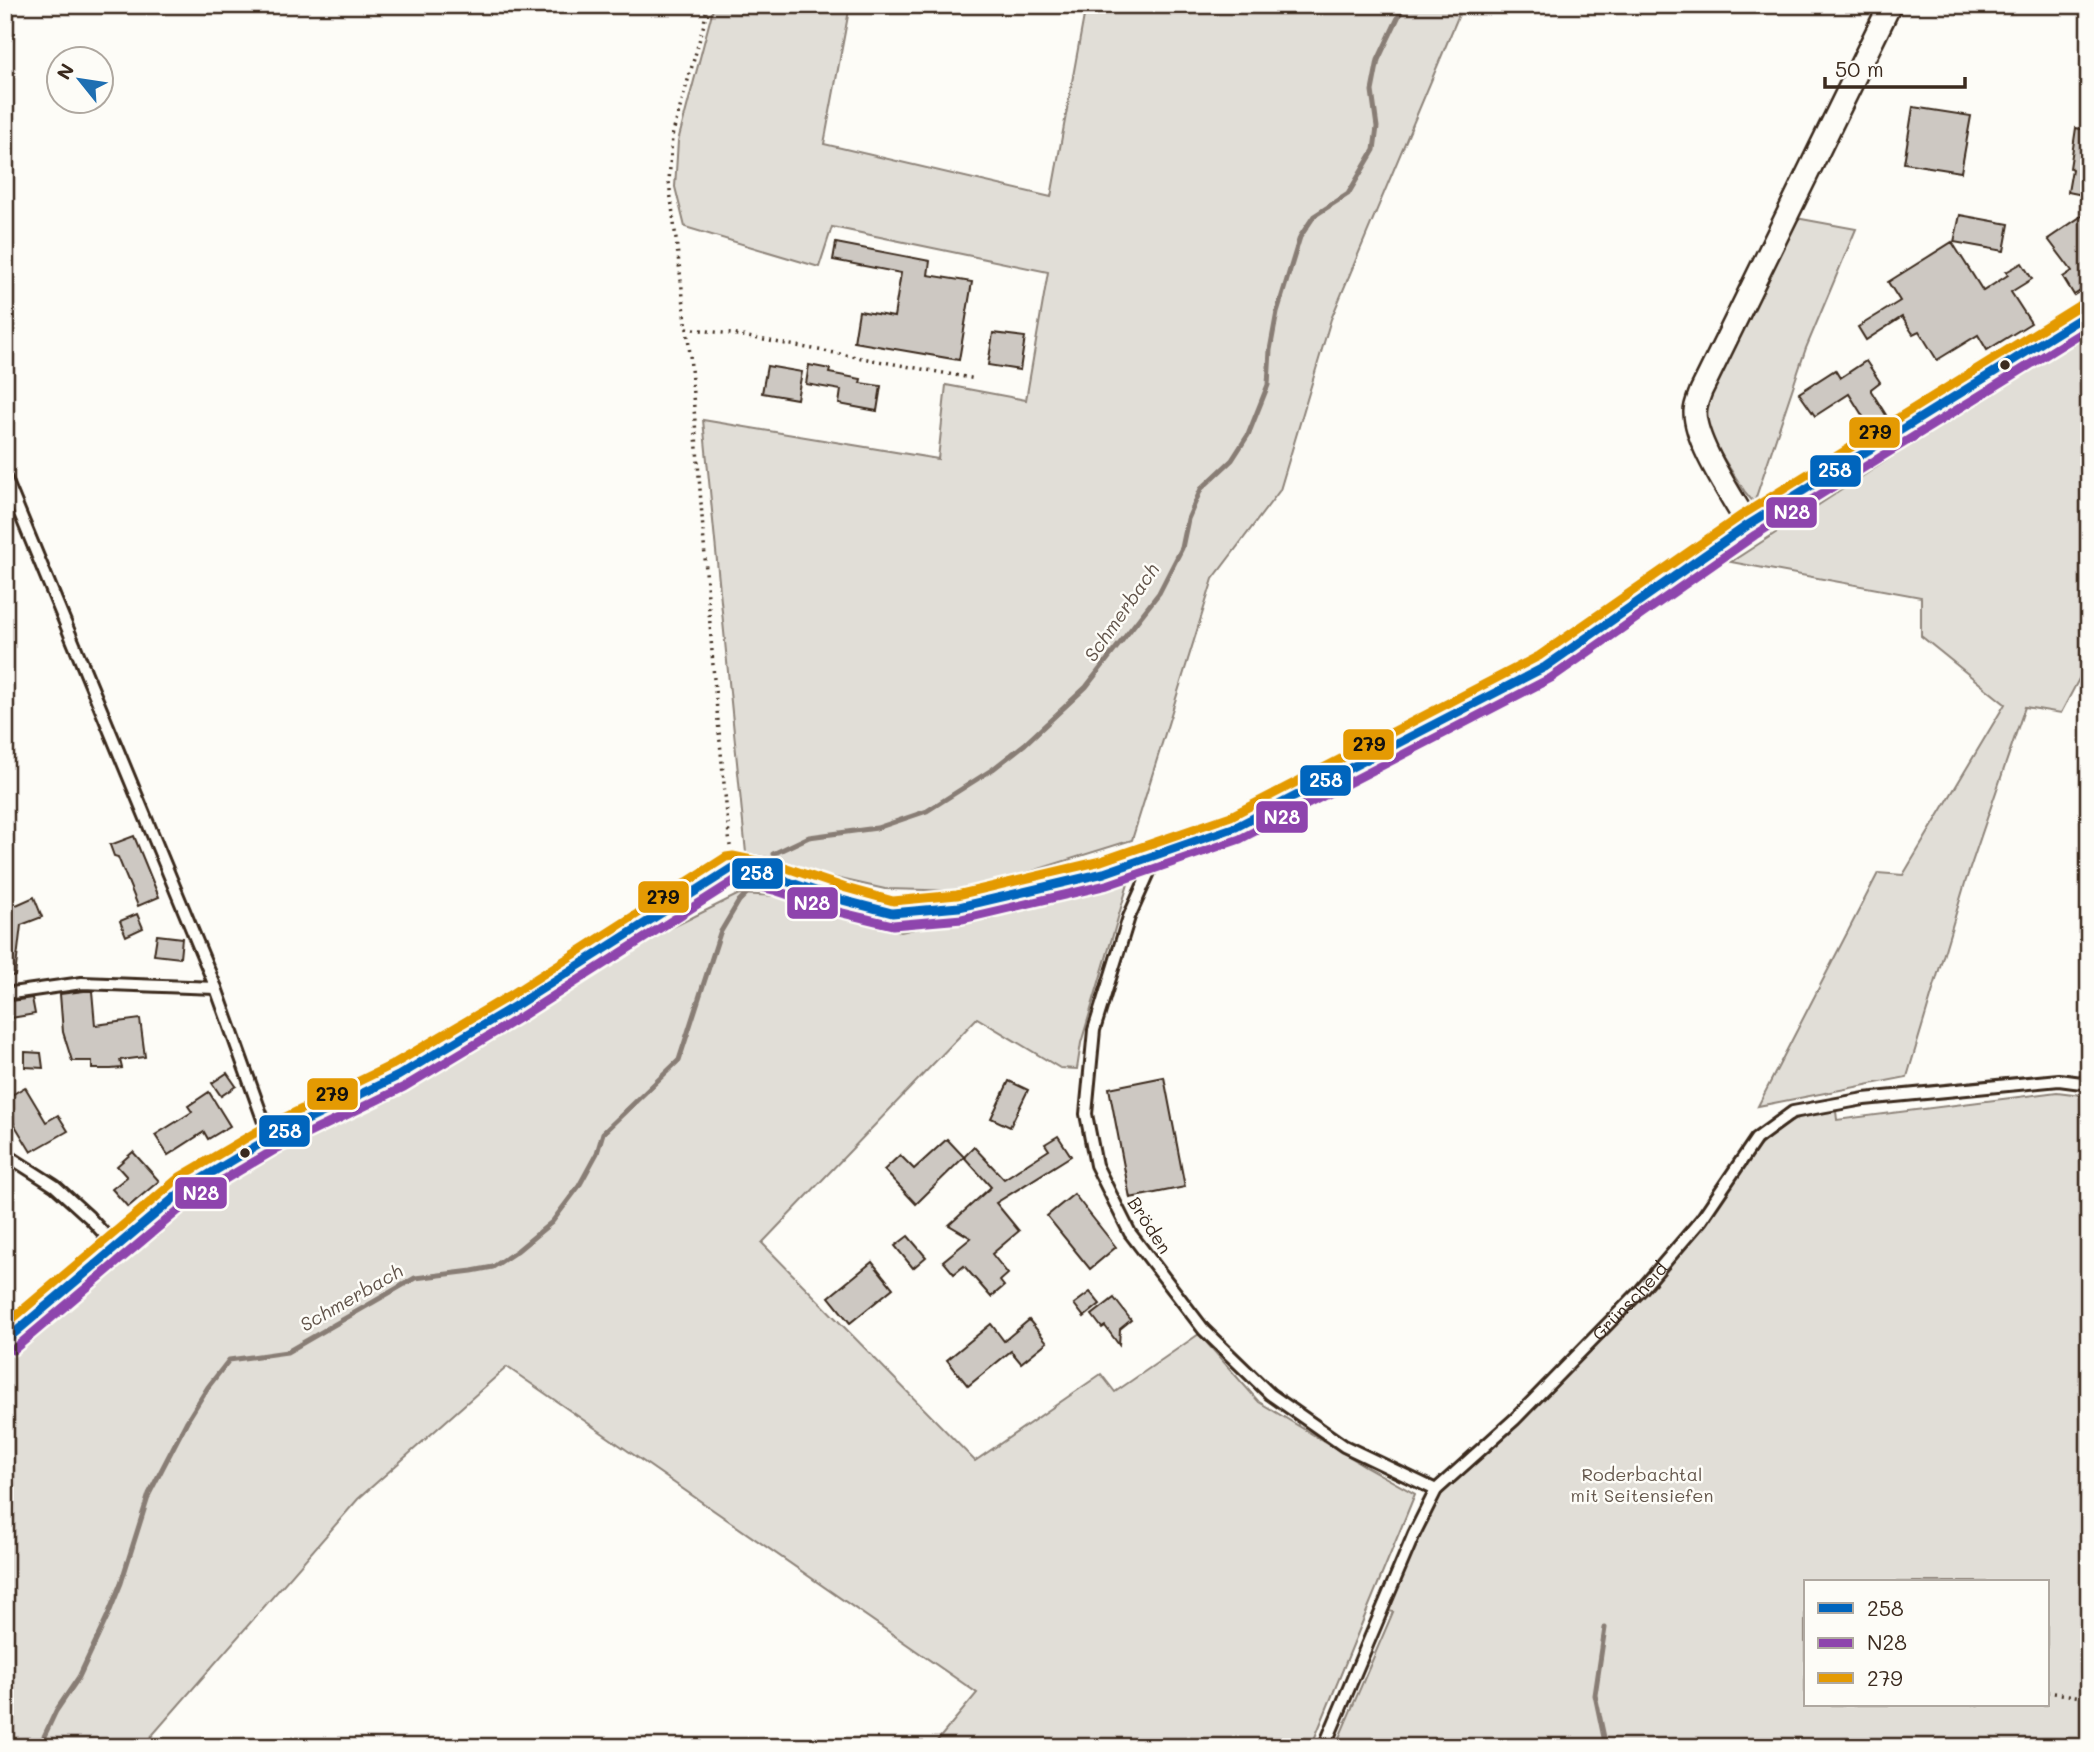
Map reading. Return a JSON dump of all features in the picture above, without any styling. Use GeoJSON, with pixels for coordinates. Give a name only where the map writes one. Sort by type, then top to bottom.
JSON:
{"type":"FeatureCollection","features":[{"type":"Feature","properties":{"kind":"street"},"geometry":{"type":"LineString","coordinates":[[1748,525],[1706,450],[1698,430],[1695,410],[1701,391],[1889,5]]}},
{"type":"Feature","properties":{"kind":"street"},"geometry":{"type":"LineString","coordinates":[[5,1341],[186,1188],[270,1138],[398,1076],[515,1006],[732,868],[777,878],[842,900],[892,913],[959,907],[1104,873],[1236,827],[1545,667],[1748,525],[2087,315]]}},
{"type":"Feature","properties":{"kind":"lane"},"geometry":{"type":"LineString","coordinates":[[5,477],[216,988],[270,1138]]}},
{"type":"Feature","properties":{"kind":"lane","name":"Bröden"},"geometry":{"type":"LineString","coordinates":[[1156,855],[1129,918],[1094,1030],[1086,1114],[1096,1166],[1130,1233],[1171,1287],[1204,1330],[1270,1394],[1344,1446],[1436,1490]]}},
{"type":"Feature","properties":{"kind":"lane"},"geometry":{"type":"LineString","coordinates":[[5,994],[82,983],[216,988]]}},
{"type":"Feature","properties":{"kind":"lane","name":"Grünscheid"},"geometry":{"type":"LineString","coordinates":[[1324,1747],[1436,1490],[1515,1419],[1641,1290],[1701,1220],[1756,1139],[1793,1112],[1864,1099],[2059,1080],[2089,1084]]}},
{"type":"Feature","properties":{"kind":"lane"},"geometry":{"type":"LineString","coordinates":[[5,1154],[55,1186],[89,1217],[116,1247]]}},
{"type":"Feature","properties":{"kind":"path"},"geometry":{"type":"LineString","coordinates":[[707,5],[672,136],[668,182],[687,328],[714,679],[732,868]]}},
{"type":"Feature","properties":{"kind":"path"},"geometry":{"type":"LineString","coordinates":[[687,328],[976,379]]}},
{"type":"Feature","properties":{"kind":"path"},"geometry":{"type":"LineString","coordinates":[[2048,1692],[2089,1698]]}},
{"type":"Feature","properties":{"kind":"green space"},"geometry":{"type":"Polygon","coordinates":[[[714,5],[850,5],[824,144],[1051,197],[1086,5],[1463,5],[1331,319],[1280,490],[1213,579],[1132,840],[968,891],[885,889],[827,876],[779,859],[746,853],[703,420],[938,459],[946,385],[1026,400],[1048,272],[832,227],[819,267],[685,227],[675,187],[678,141],[714,5]]]}},
{"type":"Feature","properties":{"kind":"green space"},"geometry":{"type":"Polygon","coordinates":[[[1796,218],[1856,229],[1806,348],[1754,503],[1706,431],[1709,397],[1796,218]]]}},
{"type":"Feature","properties":{"kind":"green space"},"geometry":{"type":"Polygon","coordinates":[[[2076,337],[2089,349],[2089,660],[2061,713],[2025,707],[1965,883],[1907,1077],[1758,1106],[1878,873],[1903,875],[2005,704],[1921,636],[1921,597],[1731,562],[2076,337]]]}},
{"type":"Feature","properties":{"kind":"green space"},"geometry":{"type":"Polygon","coordinates":[[[1128,884],[1081,1043],[1077,1069],[1060,1068],[977,1018],[762,1243],[975,1461],[1101,1374],[1115,1392],[1199,1334],[1259,1402],[1415,1494],[1311,1747],[932,1747],[977,1693],[507,1367],[358,1499],[142,1747],[5,1747],[5,1356],[187,1203],[254,1162],[309,1137],[669,929],[739,894],[797,897],[901,932],[1128,884]]]}},
{"type":"Feature","properties":{"kind":"green space","name":"Roderbachtal mit Seitensiefen"},"geometry":{"type":"Polygon","coordinates":[[[2057,1092],[2089,1096],[2089,1747],[1335,1747],[1393,1612],[1384,1610],[1435,1495],[1608,1329],[1740,1163],[1791,1122],[1808,1113],[1836,1111],[1837,1120],[2057,1092]]]}},
{"type":"Feature","properties":{"kind":"building"},"geometry":{"type":"Polygon","coordinates":[[[1913,107],[1971,116],[1961,172],[1904,163],[1913,107]]]}},
{"type":"Feature","properties":{"kind":"building"},"geometry":{"type":"Polygon","coordinates":[[[2076,128],[2089,131],[2089,154],[2083,195],[2068,192],[2076,128]]]}},
{"type":"Feature","properties":{"kind":"building"},"geometry":{"type":"Polygon","coordinates":[[[2089,211],[2089,293],[2085,288],[2074,295],[2063,277],[2072,271],[2048,239],[2089,211]]]}},
{"type":"Feature","properties":{"kind":"building"},"geometry":{"type":"Polygon","coordinates":[[[1960,215],[2009,224],[2004,251],[1954,242],[1960,215]]]}},
{"type":"Feature","properties":{"kind":"building"},"geometry":{"type":"Polygon","coordinates":[[[1952,242],[1983,291],[2022,263],[2032,279],[2011,292],[2031,323],[1987,350],[1978,335],[1937,360],[1919,331],[1913,334],[1902,317],[1866,340],[1858,327],[1900,301],[1888,282],[1952,242]]]}},
{"type":"Feature","properties":{"kind":"building"},"geometry":{"type":"Polygon","coordinates":[[[836,243],[930,261],[928,275],[972,282],[959,360],[854,342],[859,311],[894,317],[901,273],[833,260],[836,243]]]}},
{"type":"Feature","properties":{"kind":"building"},"geometry":{"type":"Polygon","coordinates":[[[993,333],[1025,337],[1020,370],[988,365],[993,333]]]}},
{"type":"Feature","properties":{"kind":"building"},"geometry":{"type":"Polygon","coordinates":[[[1866,361],[1880,382],[1871,391],[1886,415],[1869,426],[1849,394],[1815,416],[1799,393],[1835,370],[1840,378],[1866,361]]]}},
{"type":"Feature","properties":{"kind":"building"},"geometry":{"type":"Polygon","coordinates":[[[809,365],[830,369],[829,373],[861,379],[860,383],[881,386],[877,411],[839,404],[841,390],[806,384],[809,365]]]}},
{"type":"Feature","properties":{"kind":"building"},"geometry":{"type":"Polygon","coordinates":[[[767,366],[802,372],[797,399],[762,393],[767,366]]]}},
{"type":"Feature","properties":{"kind":"building"},"geometry":{"type":"Polygon","coordinates":[[[134,836],[159,897],[138,906],[118,857],[114,856],[110,845],[134,836]]]}},
{"type":"Feature","properties":{"kind":"building"},"geometry":{"type":"Polygon","coordinates":[[[34,897],[42,917],[21,925],[15,976],[5,975],[5,910],[34,897]]]}},
{"type":"Feature","properties":{"kind":"building"},"geometry":{"type":"Polygon","coordinates":[[[137,914],[143,928],[126,936],[120,921],[137,914]]]}},
{"type":"Feature","properties":{"kind":"building"},"geometry":{"type":"Polygon","coordinates":[[[157,935],[182,938],[180,958],[154,955],[157,935]]]}},
{"type":"Feature","properties":{"kind":"building"},"geometry":{"type":"Polygon","coordinates":[[[92,991],[95,1025],[140,1019],[145,1057],[120,1060],[122,1068],[111,1069],[92,1069],[92,1061],[72,1061],[63,1032],[60,994],[92,991]]]}},
{"type":"Feature","properties":{"kind":"building"},"geometry":{"type":"Polygon","coordinates":[[[32,998],[35,1014],[5,1019],[5,1002],[32,998]]]}},
{"type":"Feature","properties":{"kind":"building"},"geometry":{"type":"Polygon","coordinates":[[[25,1052],[41,1053],[43,1068],[25,1067],[25,1052]]]}},
{"type":"Feature","properties":{"kind":"building"},"geometry":{"type":"Polygon","coordinates":[[[227,1073],[236,1086],[221,1096],[212,1083],[227,1073]]]}},
{"type":"Feature","properties":{"kind":"building"},"geometry":{"type":"Polygon","coordinates":[[[1164,1077],[1185,1187],[1130,1198],[1109,1088],[1164,1077]]]}},
{"type":"Feature","properties":{"kind":"building"},"geometry":{"type":"Polygon","coordinates":[[[1009,1081],[1028,1090],[1010,1127],[991,1118],[1009,1081]]]}},
{"type":"Feature","properties":{"kind":"building"},"geometry":{"type":"Polygon","coordinates":[[[25,1087],[46,1122],[58,1115],[68,1131],[31,1152],[5,1109],[5,1099],[25,1087]]]}},
{"type":"Feature","properties":{"kind":"building"},"geometry":{"type":"Polygon","coordinates":[[[209,1092],[230,1126],[208,1139],[204,1132],[168,1155],[155,1135],[192,1112],[188,1106],[209,1092]]]}},
{"type":"Feature","properties":{"kind":"building"},"geometry":{"type":"Polygon","coordinates":[[[1058,1136],[1071,1156],[996,1203],[1019,1231],[992,1254],[1008,1274],[1000,1281],[1004,1286],[991,1297],[964,1266],[954,1274],[943,1261],[971,1238],[949,1225],[991,1187],[964,1157],[974,1147],[1004,1179],[1049,1150],[1045,1144],[1058,1136]]]}},
{"type":"Feature","properties":{"kind":"building"},"geometry":{"type":"Polygon","coordinates":[[[947,1139],[964,1157],[916,1204],[884,1170],[900,1155],[914,1169],[947,1139]]]}},
{"type":"Feature","properties":{"kind":"building"},"geometry":{"type":"Polygon","coordinates":[[[133,1152],[159,1181],[128,1207],[112,1189],[127,1177],[117,1166],[133,1152]]]}},
{"type":"Feature","properties":{"kind":"building"},"geometry":{"type":"Polygon","coordinates":[[[1074,1194],[1116,1247],[1090,1269],[1047,1216],[1074,1194]]]}},
{"type":"Feature","properties":{"kind":"building"},"geometry":{"type":"Polygon","coordinates":[[[908,1236],[926,1257],[913,1268],[895,1246],[908,1236]]]}},
{"type":"Feature","properties":{"kind":"building"},"geometry":{"type":"Polygon","coordinates":[[[872,1262],[893,1288],[850,1323],[829,1297],[872,1262]]]}},
{"type":"Feature","properties":{"kind":"building"},"geometry":{"type":"Polygon","coordinates":[[[1090,1292],[1100,1304],[1084,1317],[1074,1304],[1090,1292]]]}},
{"type":"Feature","properties":{"kind":"building"},"geometry":{"type":"Polygon","coordinates":[[[1114,1298],[1131,1320],[1120,1329],[1119,1345],[1105,1326],[1102,1328],[1092,1315],[1114,1298]]]}},
{"type":"Feature","properties":{"kind":"building"},"geometry":{"type":"Polygon","coordinates":[[[1029,1320],[1047,1342],[1021,1363],[1011,1351],[968,1386],[947,1360],[991,1324],[1004,1341],[1029,1320]]]}},
{"type":"Feature","properties":{"kind":"waterway","name":"Schmerbach"},"geometry":{"type":"LineString","coordinates":[[773,854],[809,837],[877,828],[927,811],[993,769],[1025,744],[1086,687],[1159,593],[1182,548],[1188,519],[1201,489],[1232,460],[1248,435],[1268,385],[1270,350],[1277,312],[1300,237],[1314,216],[1348,194],[1374,150],[1377,127],[1372,91],[1378,60],[1404,5]]}},
{"type":"Feature","properties":{"kind":"waterway","name":"Schmerbach"},"geometry":{"type":"LineString","coordinates":[[39,1747],[56,1711],[79,1677],[108,1615],[149,1494],[187,1421],[229,1360],[287,1352],[415,1278],[493,1267],[552,1222],[579,1186],[597,1153],[603,1133],[679,1060],[720,933],[739,901],[753,887]]}},
{"type":"Feature","properties":{"kind":"waterway"},"geometry":{"type":"LineString","coordinates":[[1605,1628],[1595,1695],[1606,1747]]}},
{"type":"Feature","properties":{"kind":"transit line","name":"279"},"geometry":{"type":"LineString","coordinates":[[5,1325],[180,1177],[265,1127],[392,1065],[509,996],[726,857],[733,856],[781,866],[893,901],[957,895],[1101,861],[1231,816],[1539,656],[1742,515],[2083,303]]}},
{"type":"Feature","properties":{"kind":"transit line","name":"258"},"geometry":{"type":"LineString","coordinates":[[5,1341],[186,1188],[270,1138],[398,1076],[515,1006],[732,868],[777,878],[842,900],[892,913],[959,907],[1104,873],[1236,827],[1545,667],[1748,525],[2089,313]]}},
{"type":"Feature","properties":{"kind":"transit line","name":"N28"},"geometry":{"type":"LineString","coordinates":[[13,1350],[193,1198],[276,1149],[404,1087],[522,1016],[734,881],[893,925],[962,919],[1107,885],[1240,839],[1551,678],[1755,535],[2089,328]]}}]}
